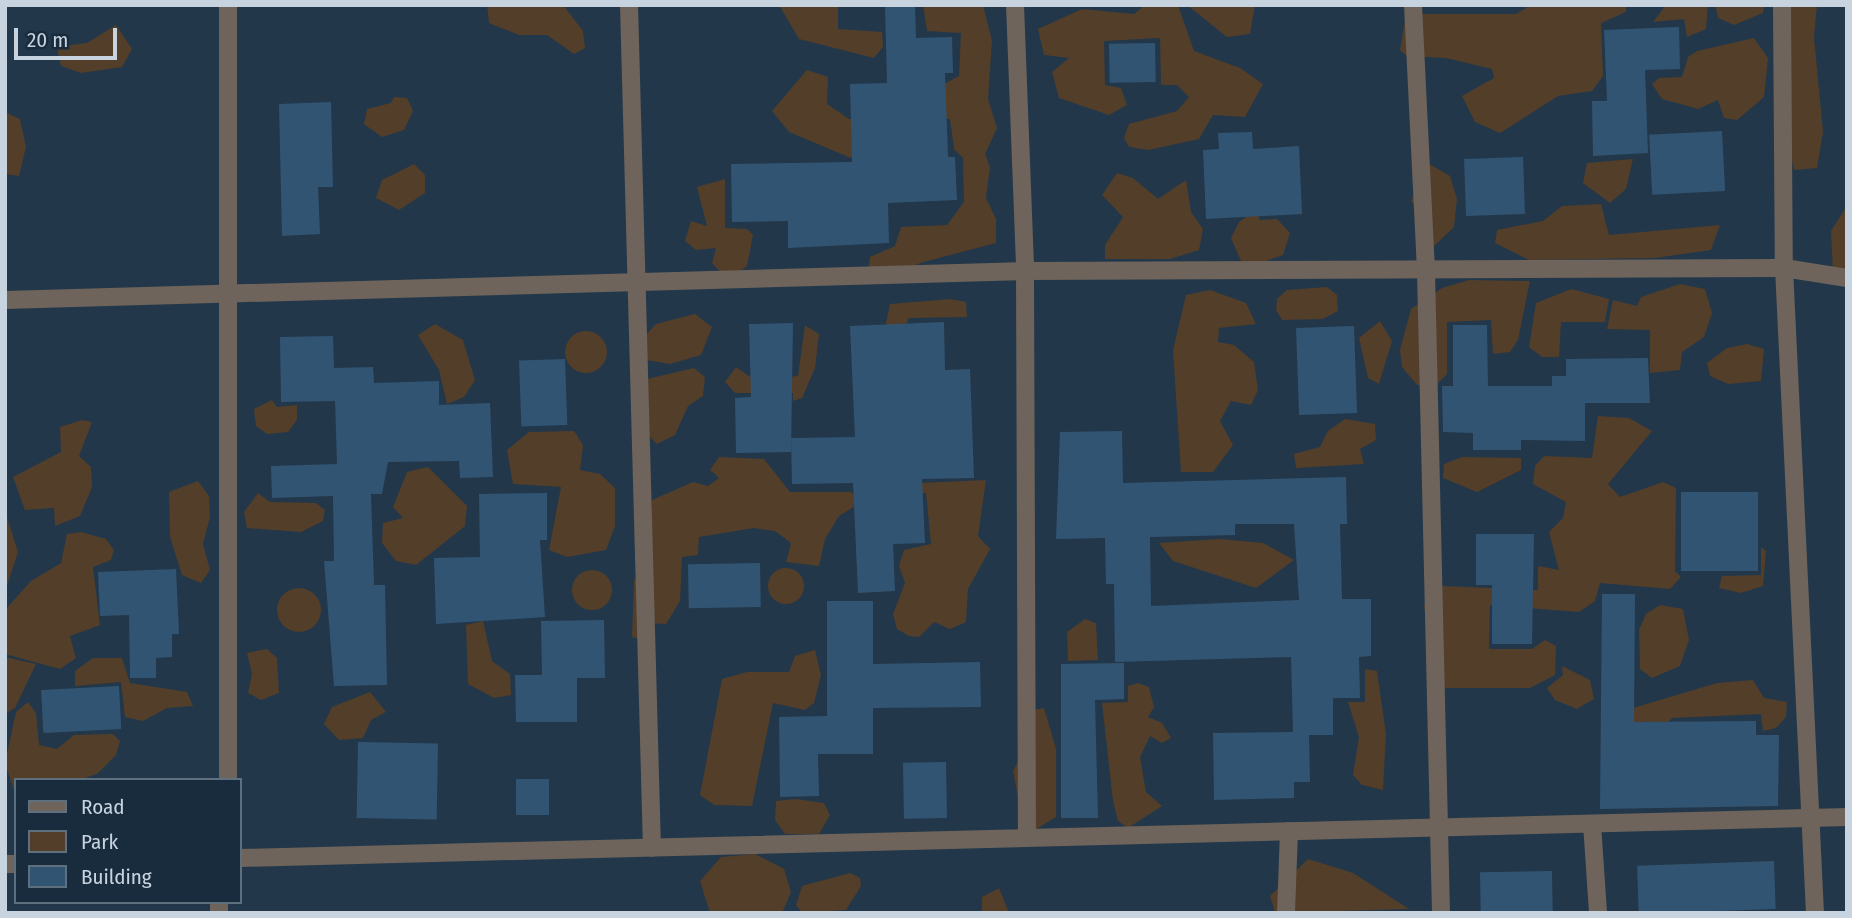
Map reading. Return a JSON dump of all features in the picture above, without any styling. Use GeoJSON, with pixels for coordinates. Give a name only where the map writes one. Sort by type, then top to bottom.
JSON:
{"type":"FeatureCollection","features":[{"type":"Feature","properties":{"kind":"street"},"geometry":{"type":"LineString","coordinates":[[228,5],[228,778]]}},
{"type":"Feature","properties":{"kind":"street"},"geometry":{"type":"LineString","coordinates":[[629,5],[652,848]]}},
{"type":"Feature","properties":{"kind":"street"},"geometry":{"type":"LineString","coordinates":[[1015,5],[1025,271],[1027,836]]}},
{"type":"Feature","properties":{"kind":"street"},"geometry":{"type":"LineString","coordinates":[[1413,5],[1426,272],[1441,913]]}},
{"type":"Feature","properties":{"kind":"street"},"geometry":{"type":"LineString","coordinates":[[1782,5],[1784,268],[1813,818],[1815,913]]}},
{"type":"Feature","properties":{"kind":"street"},"geometry":{"type":"LineString","coordinates":[[5,300],[1025,271],[1426,272],[1784,268],[1847,278]]}},
{"type":"Feature","properties":{"kind":"street"},"geometry":{"type":"LineString","coordinates":[[242,858],[1847,817]]}},
{"type":"Feature","properties":{"kind":"street"},"geometry":{"type":"LineString","coordinates":[[1592,824],[1598,913]]}},
{"type":"Feature","properties":{"kind":"street"},"geometry":{"type":"LineString","coordinates":[[1286,913],[1289,831]]}},
{"type":"Feature","properties":{"kind":"green space"},"geometry":{"type":"Polygon","coordinates":[[[487,5],[563,5],[583,31],[585,48],[574,54],[547,35],[519,35],[489,23],[487,5]]]}},
{"type":"Feature","properties":{"kind":"green space"},"geometry":{"type":"Polygon","coordinates":[[[779,5],[838,5],[838,29],[882,32],[883,47],[874,58],[799,39],[779,5]]]}},
{"type":"Feature","properties":{"kind":"green space"},"geometry":{"type":"Polygon","coordinates":[[[923,5],[983,5],[992,41],[988,99],[997,128],[985,154],[990,167],[986,198],[996,219],[996,243],[920,263],[899,275],[868,271],[870,257],[895,246],[901,227],[947,225],[964,202],[963,158],[954,149],[950,119],[922,115],[924,95],[959,76],[961,33],[927,31],[923,5]]]}},
{"type":"Feature","properties":{"kind":"green space"},"geometry":{"type":"Polygon","coordinates":[[[1145,5],[1178,5],[1194,51],[1240,68],[1263,84],[1245,117],[1213,115],[1199,139],[1148,150],[1129,147],[1124,138],[1129,124],[1177,111],[1189,97],[1177,85],[1161,85],[1160,38],[1104,41],[1105,85],[1121,88],[1127,105],[1109,115],[1059,98],[1052,72],[1069,58],[1044,55],[1038,29],[1082,9],[1134,14],[1145,5]]]}},
{"type":"Feature","properties":{"kind":"green space"},"geometry":{"type":"Polygon","coordinates":[[[1187,5],[1255,5],[1250,34],[1227,37],[1187,5]]]}},
{"type":"Feature","properties":{"kind":"green space"},"geometry":{"type":"Polygon","coordinates":[[[1531,5],[1626,5],[1626,12],[1601,23],[1603,76],[1592,91],[1558,96],[1500,133],[1475,122],[1462,96],[1494,78],[1492,69],[1446,58],[1407,56],[1400,50],[1406,14],[1516,14],[1531,5]]]}},
{"type":"Feature","properties":{"kind":"green space"},"geometry":{"type":"Polygon","coordinates":[[[1666,5],[1708,5],[1706,29],[1687,37],[1684,19],[1653,22],[1666,5]]]}},
{"type":"Feature","properties":{"kind":"green space"},"geometry":{"type":"Polygon","coordinates":[[[1715,5],[1764,5],[1763,13],[1734,25],[1718,18],[1715,5]]]}},
{"type":"Feature","properties":{"kind":"green space"},"geometry":{"type":"Polygon","coordinates":[[[1784,5],[1817,6],[1814,37],[1823,132],[1817,168],[1794,170],[1789,147],[1784,5]]]}},
{"type":"Feature","properties":{"kind":"green space"},"geometry":{"type":"Polygon","coordinates":[[[116,25],[132,49],[122,67],[81,73],[61,66],[57,47],[87,43],[116,25]]]}},
{"type":"Feature","properties":{"kind":"green space"},"geometry":{"type":"Polygon","coordinates":[[[1754,38],[1768,58],[1764,97],[1737,120],[1724,118],[1718,100],[1698,109],[1662,99],[1652,84],[1659,78],[1682,77],[1688,57],[1697,51],[1754,38]]]}},
{"type":"Feature","properties":{"kind":"green space"},"geometry":{"type":"Polygon","coordinates":[[[807,70],[828,77],[827,104],[849,119],[886,119],[882,152],[851,158],[789,132],[772,111],[807,70]]]}},
{"type":"Feature","properties":{"kind":"green space"},"geometry":{"type":"Polygon","coordinates":[[[394,97],[407,98],[413,111],[404,130],[382,137],[364,124],[367,109],[391,103],[394,97]]]}},
{"type":"Feature","properties":{"kind":"green space"},"geometry":{"type":"Polygon","coordinates":[[[5,112],[20,119],[26,147],[19,176],[5,174],[5,112]]]}},
{"type":"Feature","properties":{"kind":"green space"},"geometry":{"type":"Polygon","coordinates":[[[1633,159],[1626,189],[1610,203],[1583,183],[1587,163],[1633,159]]]}},
{"type":"Feature","properties":{"kind":"green space"},"geometry":{"type":"Polygon","coordinates":[[[1426,162],[1450,176],[1457,199],[1454,227],[1430,250],[1422,208],[1411,202],[1426,162]]]}},
{"type":"Feature","properties":{"kind":"green space"},"geometry":{"type":"Polygon","coordinates":[[[414,164],[425,175],[425,193],[399,210],[376,198],[382,180],[414,164]]]}},
{"type":"Feature","properties":{"kind":"green space"},"geometry":{"type":"Polygon","coordinates":[[[1117,173],[1133,178],[1158,199],[1186,180],[1191,212],[1203,229],[1199,250],[1170,259],[1105,259],[1105,245],[1123,217],[1102,195],[1117,173]]]}},
{"type":"Feature","properties":{"kind":"green space"},"geometry":{"type":"Polygon","coordinates":[[[725,179],[725,228],[747,229],[753,235],[747,266],[728,280],[712,263],[716,248],[696,250],[685,241],[691,221],[707,226],[697,187],[725,179]]]}},
{"type":"Feature","properties":{"kind":"green space"},"geometry":{"type":"Polygon","coordinates":[[[1601,204],[1609,235],[1720,225],[1711,250],[1655,258],[1529,260],[1495,243],[1497,230],[1543,221],[1562,206],[1601,204]]]}},
{"type":"Feature","properties":{"kind":"green space"},"geometry":{"type":"Polygon","coordinates":[[[1847,206],[1847,279],[1833,272],[1831,231],[1847,206]]]}},
{"type":"Feature","properties":{"kind":"green space"},"geometry":{"type":"Polygon","coordinates":[[[1256,210],[1260,220],[1277,219],[1290,233],[1283,255],[1263,262],[1241,261],[1231,238],[1239,222],[1256,210]]]}},
{"type":"Feature","properties":{"kind":"green space"},"geometry":{"type":"Polygon","coordinates":[[[1469,280],[1530,281],[1518,340],[1510,352],[1493,354],[1491,320],[1447,322],[1447,374],[1438,383],[1417,385],[1402,367],[1400,350],[1411,309],[1442,288],[1469,280]]]}},
{"type":"Feature","properties":{"kind":"green space"},"geometry":{"type":"Polygon","coordinates":[[[1680,284],[1705,289],[1712,313],[1704,337],[1682,352],[1680,370],[1650,373],[1650,330],[1607,329],[1613,300],[1637,306],[1641,297],[1680,284]]]}},
{"type":"Feature","properties":{"kind":"green space"},"geometry":{"type":"Polygon","coordinates":[[[1327,287],[1337,295],[1338,311],[1323,319],[1282,320],[1276,310],[1277,299],[1287,290],[1327,287]]]}},
{"type":"Feature","properties":{"kind":"green space"},"geometry":{"type":"Polygon","coordinates":[[[1571,289],[1609,299],[1605,322],[1561,322],[1559,357],[1542,357],[1529,347],[1536,303],[1571,289]]]}},
{"type":"Feature","properties":{"kind":"green space"},"geometry":{"type":"Polygon","coordinates":[[[1210,290],[1246,303],[1256,324],[1219,328],[1218,342],[1234,345],[1254,362],[1258,390],[1251,405],[1231,401],[1220,421],[1233,445],[1213,472],[1181,472],[1173,350],[1186,295],[1210,290]]]}},
{"type":"Feature","properties":{"kind":"green space"},"geometry":{"type":"Polygon","coordinates":[[[950,299],[966,302],[967,317],[909,318],[902,333],[884,333],[890,304],[950,299]]]}},
{"type":"Feature","properties":{"kind":"green space"},"geometry":{"type":"Polygon","coordinates":[[[695,314],[712,327],[701,355],[670,364],[646,360],[644,337],[656,324],[695,314]]]}},
{"type":"Feature","properties":{"kind":"green space"},"geometry":{"type":"Polygon","coordinates":[[[1380,321],[1392,341],[1379,384],[1368,378],[1359,338],[1380,321]]]}},
{"type":"Feature","properties":{"kind":"green space"},"geometry":{"type":"Polygon","coordinates":[[[435,324],[463,340],[475,380],[464,397],[447,404],[439,370],[418,335],[435,324]]]}},
{"type":"Feature","properties":{"kind":"green space"},"geometry":{"type":"Polygon","coordinates":[[[805,325],[819,334],[815,368],[802,398],[793,401],[793,393],[735,393],[725,382],[736,367],[756,381],[798,376],[805,325]]]}},
{"type":"Feature","properties":{"kind":"green space"},"geometry":{"type":"Polygon","coordinates":[[[586,331],[601,337],[607,352],[601,367],[586,373],[571,367],[565,352],[571,337],[586,331]]]}},
{"type":"Feature","properties":{"kind":"green space"},"geometry":{"type":"Polygon","coordinates":[[[1747,344],[1764,349],[1761,381],[1728,384],[1710,376],[1707,363],[1727,348],[1747,344]]]}},
{"type":"Feature","properties":{"kind":"green space"},"geometry":{"type":"Polygon","coordinates":[[[694,368],[705,377],[703,396],[688,406],[675,435],[657,444],[647,434],[647,379],[694,368]]]}},
{"type":"Feature","properties":{"kind":"green space"},"geometry":{"type":"Polygon","coordinates":[[[272,400],[277,407],[297,405],[297,420],[288,432],[267,434],[256,426],[254,409],[272,400]]]}},
{"type":"Feature","properties":{"kind":"green space"},"geometry":{"type":"Polygon","coordinates":[[[1598,416],[1629,418],[1652,431],[1608,484],[1620,497],[1663,482],[1676,488],[1675,571],[1681,577],[1670,589],[1600,583],[1595,601],[1579,612],[1490,605],[1489,649],[1532,649],[1545,640],[1556,646],[1555,675],[1530,688],[1436,688],[1424,605],[1443,586],[1538,590],[1538,566],[1559,570],[1549,532],[1563,518],[1566,502],[1533,484],[1535,466],[1544,456],[1592,458],[1598,416]]]}},
{"type":"Feature","properties":{"kind":"green space"},"geometry":{"type":"Polygon","coordinates":[[[1345,419],[1375,424],[1376,440],[1360,449],[1364,464],[1296,468],[1294,454],[1320,447],[1328,431],[1345,419]]]}},
{"type":"Feature","properties":{"kind":"green space"},"geometry":{"type":"Polygon","coordinates":[[[82,420],[92,422],[79,456],[91,467],[92,487],[80,516],[55,526],[54,508],[25,510],[13,477],[61,452],[60,427],[82,420]]]}},
{"type":"Feature","properties":{"kind":"green space"},"geometry":{"type":"Polygon","coordinates":[[[574,431],[583,445],[580,470],[600,474],[615,488],[615,526],[606,550],[567,557],[549,550],[561,487],[513,484],[507,450],[529,432],[574,431]]]}},
{"type":"Feature","properties":{"kind":"green space"},"geometry":{"type":"Polygon","coordinates":[[[719,457],[764,459],[790,492],[851,492],[863,501],[839,516],[825,539],[819,566],[786,562],[791,543],[775,531],[754,528],[699,537],[698,555],[682,557],[680,601],[666,624],[647,623],[644,640],[632,637],[634,580],[651,569],[652,500],[693,482],[708,486],[719,478],[710,470],[719,457]]]}},
{"type":"Feature","properties":{"kind":"green space"},"geometry":{"type":"Polygon","coordinates":[[[1462,457],[1521,458],[1521,470],[1477,492],[1443,478],[1444,464],[1462,457]]]}},
{"type":"Feature","properties":{"kind":"green space"},"geometry":{"type":"Polygon","coordinates":[[[428,467],[467,506],[465,526],[416,565],[396,561],[382,543],[383,523],[403,518],[393,507],[407,472],[428,467]]]}},
{"type":"Feature","properties":{"kind":"green space"},"geometry":{"type":"Polygon","coordinates":[[[986,480],[978,536],[990,549],[968,589],[966,622],[950,629],[934,622],[919,637],[909,636],[897,629],[893,614],[905,583],[899,566],[904,550],[931,544],[926,493],[909,492],[920,483],[986,480]]]}},
{"type":"Feature","properties":{"kind":"green space"},"geometry":{"type":"Polygon","coordinates":[[[198,481],[209,496],[210,517],[203,544],[210,570],[201,583],[182,575],[170,537],[169,492],[198,481]]]}},
{"type":"Feature","properties":{"kind":"green space"},"geometry":{"type":"Polygon","coordinates":[[[258,493],[270,502],[316,503],[325,510],[323,521],[301,532],[247,528],[244,512],[258,493]]]}},
{"type":"Feature","properties":{"kind":"green space"},"geometry":{"type":"Polygon","coordinates":[[[5,511],[18,552],[5,592],[5,511]]]}},
{"type":"Feature","properties":{"kind":"green space"},"geometry":{"type":"Polygon","coordinates":[[[81,532],[106,539],[114,550],[111,560],[93,567],[100,625],[70,636],[76,658],[60,669],[5,654],[5,610],[31,581],[61,563],[67,534],[81,532]]]}},
{"type":"Feature","properties":{"kind":"green space"},"geometry":{"type":"Polygon","coordinates":[[[1220,539],[1263,543],[1294,560],[1256,588],[1173,561],[1159,543],[1220,539]]]}},
{"type":"Feature","properties":{"kind":"green space"},"geometry":{"type":"Polygon","coordinates":[[[1761,547],[1766,551],[1763,586],[1741,593],[1719,588],[1722,576],[1761,575],[1761,547]]]}},
{"type":"Feature","properties":{"kind":"green space"},"geometry":{"type":"Polygon","coordinates":[[[786,568],[799,573],[804,586],[799,599],[786,604],[773,599],[768,586],[773,573],[786,568]]]}},
{"type":"Feature","properties":{"kind":"green space"},"geometry":{"type":"Polygon","coordinates":[[[592,570],[600,571],[606,576],[611,582],[611,598],[606,604],[600,609],[592,610],[584,609],[578,604],[573,598],[572,590],[573,582],[578,576],[584,571],[592,570]]]}},
{"type":"Feature","properties":{"kind":"green space"},"geometry":{"type":"Polygon","coordinates":[[[299,588],[315,594],[321,610],[315,626],[299,632],[283,626],[277,610],[283,594],[299,588]]]}},
{"type":"Feature","properties":{"kind":"green space"},"geometry":{"type":"Polygon","coordinates":[[[1660,605],[1683,609],[1689,640],[1680,666],[1652,678],[1640,669],[1639,630],[1646,614],[1660,605]]]}},
{"type":"Feature","properties":{"kind":"green space"},"geometry":{"type":"Polygon","coordinates":[[[1085,619],[1096,623],[1098,660],[1068,661],[1067,632],[1085,619]]]}},
{"type":"Feature","properties":{"kind":"green space"},"geometry":{"type":"Polygon","coordinates":[[[483,621],[492,661],[510,674],[511,695],[494,698],[468,684],[466,625],[483,621]]]}},
{"type":"Feature","properties":{"kind":"green space"},"geometry":{"type":"Polygon","coordinates":[[[267,649],[277,658],[279,693],[261,700],[248,693],[252,674],[247,653],[267,649]]]}},
{"type":"Feature","properties":{"kind":"green space"},"geometry":{"type":"Polygon","coordinates":[[[815,650],[821,675],[814,703],[805,710],[773,703],[752,806],[714,805],[700,795],[722,679],[747,672],[789,672],[795,656],[815,650]]]}},
{"type":"Feature","properties":{"kind":"green space"},"geometry":{"type":"Polygon","coordinates":[[[5,657],[36,664],[15,708],[5,714],[5,657]]]}},
{"type":"Feature","properties":{"kind":"green space"},"geometry":{"type":"Polygon","coordinates":[[[93,658],[122,658],[130,683],[187,692],[193,706],[167,708],[143,721],[125,717],[121,682],[75,686],[75,671],[93,658]]]}},
{"type":"Feature","properties":{"kind":"green space"},"geometry":{"type":"Polygon","coordinates":[[[1562,666],[1590,680],[1594,699],[1577,709],[1555,700],[1547,688],[1563,675],[1562,666]]]}},
{"type":"Feature","properties":{"kind":"green space"},"geometry":{"type":"Polygon","coordinates":[[[1365,669],[1377,671],[1386,734],[1383,790],[1362,785],[1353,775],[1359,737],[1348,702],[1365,702],[1365,669]]]}},
{"type":"Feature","properties":{"kind":"green space"},"geometry":{"type":"Polygon","coordinates":[[[1753,680],[1764,698],[1787,702],[1786,717],[1776,728],[1763,731],[1761,714],[1672,718],[1631,763],[1633,708],[1717,683],[1753,680]]]}},
{"type":"Feature","properties":{"kind":"green space"},"geometry":{"type":"Polygon","coordinates":[[[1138,683],[1149,687],[1154,707],[1148,717],[1162,723],[1171,738],[1162,743],[1150,736],[1140,757],[1146,792],[1162,806],[1128,828],[1118,821],[1113,801],[1102,703],[1128,702],[1128,686],[1138,683]]]}},
{"type":"Feature","properties":{"kind":"green space"},"geometry":{"type":"Polygon","coordinates":[[[370,692],[386,712],[371,720],[363,738],[339,740],[324,724],[332,707],[370,692]]]}},
{"type":"Feature","properties":{"kind":"green space"},"geometry":{"type":"Polygon","coordinates":[[[28,702],[36,713],[39,745],[57,749],[74,735],[113,734],[120,741],[116,755],[97,774],[85,778],[14,778],[14,790],[5,763],[16,712],[28,702]]]}},
{"type":"Feature","properties":{"kind":"green space"},"geometry":{"type":"Polygon","coordinates":[[[1044,708],[1056,749],[1056,817],[1033,831],[1021,813],[1013,771],[1024,750],[1021,712],[1044,708]]]}},
{"type":"Feature","properties":{"kind":"green space"},"geometry":{"type":"Polygon","coordinates":[[[796,799],[824,803],[830,815],[819,834],[785,834],[775,820],[776,801],[796,799]]]}},
{"type":"Feature","properties":{"kind":"green space"},"geometry":{"type":"Polygon","coordinates":[[[755,854],[784,869],[791,892],[782,913],[710,913],[700,881],[721,857],[755,854]]]}},
{"type":"Feature","properties":{"kind":"green space"},"geometry":{"type":"Polygon","coordinates":[[[1308,859],[1353,873],[1409,909],[1275,913],[1270,896],[1308,859]]]}},
{"type":"Feature","properties":{"kind":"green space"},"geometry":{"type":"Polygon","coordinates":[[[850,873],[860,878],[861,886],[846,910],[802,913],[796,905],[802,886],[850,873]]]}},
{"type":"Feature","properties":{"kind":"green space"},"geometry":{"type":"Polygon","coordinates":[[[999,888],[1009,913],[982,913],[982,897],[999,888]]]}},
{"type":"Feature","properties":{"kind":"building"},"geometry":{"type":"Polygon","coordinates":[[[885,5],[915,5],[916,38],[952,37],[953,73],[945,73],[948,157],[955,157],[957,200],[888,203],[889,243],[788,248],[788,221],[732,222],[731,164],[852,162],[850,84],[887,83],[885,5]]]}},
{"type":"Feature","properties":{"kind":"building"},"geometry":{"type":"Polygon","coordinates":[[[1679,27],[1680,69],[1645,70],[1648,153],[1593,156],[1592,101],[1607,101],[1604,30],[1679,27]]]}},
{"type":"Feature","properties":{"kind":"building"},"geometry":{"type":"Polygon","coordinates":[[[1155,43],[1156,82],[1110,83],[1109,44],[1155,43]]]}},
{"type":"Feature","properties":{"kind":"building"},"geometry":{"type":"Polygon","coordinates":[[[331,102],[333,187],[318,187],[320,234],[282,236],[279,104],[331,102]]]}},
{"type":"Feature","properties":{"kind":"building"},"geometry":{"type":"Polygon","coordinates":[[[1722,131],[1725,191],[1652,195],[1649,135],[1722,131]]]}},
{"type":"Feature","properties":{"kind":"building"},"geometry":{"type":"Polygon","coordinates":[[[1252,132],[1253,149],[1299,146],[1302,214],[1206,219],[1203,150],[1219,149],[1218,133],[1252,132]]]}},
{"type":"Feature","properties":{"kind":"building"},"geometry":{"type":"Polygon","coordinates":[[[1523,157],[1525,214],[1466,216],[1464,159],[1523,157]]]}},
{"type":"Feature","properties":{"kind":"building"},"geometry":{"type":"Polygon","coordinates":[[[944,322],[945,370],[970,369],[974,478],[922,479],[925,543],[893,544],[895,591],[858,593],[853,483],[792,484],[791,438],[855,437],[850,326],[944,322]]]}},
{"type":"Feature","properties":{"kind":"building"},"geometry":{"type":"Polygon","coordinates":[[[793,323],[791,452],[736,453],[735,398],[751,397],[749,324],[793,323]]]}},
{"type":"Feature","properties":{"kind":"building"},"geometry":{"type":"Polygon","coordinates":[[[1453,325],[1487,325],[1488,386],[1552,386],[1552,376],[1566,376],[1566,359],[1648,358],[1650,403],[1585,403],[1585,441],[1521,440],[1521,450],[1473,450],[1473,433],[1443,432],[1442,386],[1453,386],[1453,325]]]}},
{"type":"Feature","properties":{"kind":"building"},"geometry":{"type":"Polygon","coordinates":[[[1354,326],[1357,413],[1299,415],[1296,328],[1354,326]]]}},
{"type":"Feature","properties":{"kind":"building"},"geometry":{"type":"Polygon","coordinates":[[[333,336],[334,368],[373,367],[374,383],[439,381],[439,405],[490,403],[493,477],[460,478],[459,461],[388,462],[382,494],[371,494],[374,585],[385,585],[387,685],[334,686],[324,561],[334,561],[333,496],[272,498],[271,466],[337,464],[335,401],[281,402],[280,337],[333,336]]]}},
{"type":"Feature","properties":{"kind":"building"},"geometry":{"type":"Polygon","coordinates":[[[565,359],[567,425],[521,427],[519,361],[565,359]]]}},
{"type":"Feature","properties":{"kind":"building"},"geometry":{"type":"Polygon","coordinates":[[[1122,431],[1123,483],[1346,477],[1347,524],[1340,524],[1342,599],[1371,599],[1371,656],[1359,657],[1360,698],[1333,698],[1333,735],[1309,735],[1310,782],[1294,782],[1294,798],[1214,800],[1213,733],[1293,732],[1291,657],[1115,662],[1114,584],[1106,584],[1105,538],[1056,539],[1060,432],[1122,431]],[[1235,524],[1235,535],[1150,537],[1151,606],[1299,600],[1294,524],[1235,524]]]}},
{"type":"Feature","properties":{"kind":"building"},"geometry":{"type":"Polygon","coordinates":[[[1681,492],[1758,492],[1758,571],[1681,571],[1681,492]]]}},
{"type":"Feature","properties":{"kind":"building"},"geometry":{"type":"Polygon","coordinates":[[[547,493],[547,540],[540,540],[545,617],[436,624],[434,558],[480,557],[479,494],[547,493]]]}},
{"type":"Feature","properties":{"kind":"building"},"geometry":{"type":"Polygon","coordinates":[[[1476,534],[1534,534],[1532,644],[1492,644],[1492,585],[1476,585],[1476,534]]]}},
{"type":"Feature","properties":{"kind":"building"},"geometry":{"type":"Polygon","coordinates":[[[760,563],[761,607],[689,608],[688,564],[760,563]]]}},
{"type":"Feature","properties":{"kind":"building"},"geometry":{"type":"Polygon","coordinates":[[[176,569],[179,634],[172,634],[172,657],[156,658],[156,678],[130,678],[129,615],[100,616],[98,572],[176,569]]]}},
{"type":"Feature","properties":{"kind":"building"},"geometry":{"type":"Polygon","coordinates":[[[1602,594],[1635,594],[1634,722],[1756,721],[1756,735],[1779,735],[1778,806],[1600,809],[1602,594]]]}},
{"type":"Feature","properties":{"kind":"building"},"geometry":{"type":"Polygon","coordinates":[[[827,601],[873,601],[873,664],[980,662],[981,707],[873,708],[873,754],[818,754],[819,796],[780,797],[779,717],[827,716],[827,601]]]}},
{"type":"Feature","properties":{"kind":"building"},"geometry":{"type":"Polygon","coordinates":[[[604,620],[605,678],[577,678],[577,722],[516,722],[515,675],[542,675],[541,621],[604,620]]]}},
{"type":"Feature","properties":{"kind":"building"},"geometry":{"type":"Polygon","coordinates":[[[1124,663],[1124,699],[1095,700],[1098,818],[1061,818],[1061,664],[1124,663]]]}},
{"type":"Feature","properties":{"kind":"building"},"geometry":{"type":"Polygon","coordinates":[[[119,686],[121,729],[43,733],[41,690],[119,686]]]}},
{"type":"Feature","properties":{"kind":"building"},"geometry":{"type":"Polygon","coordinates":[[[358,742],[438,743],[437,819],[357,818],[358,742]]]}},
{"type":"Feature","properties":{"kind":"building"},"geometry":{"type":"Polygon","coordinates":[[[946,762],[947,818],[904,819],[903,763],[946,762]]]}},
{"type":"Feature","properties":{"kind":"building"},"geometry":{"type":"Polygon","coordinates":[[[516,779],[549,779],[549,815],[516,815],[516,779]]]}},
{"type":"Feature","properties":{"kind":"building"},"geometry":{"type":"Polygon","coordinates":[[[1774,861],[1776,909],[1639,913],[1637,866],[1774,861]]]}},
{"type":"Feature","properties":{"kind":"building"},"geometry":{"type":"Polygon","coordinates":[[[1552,871],[1553,913],[1481,913],[1480,872],[1552,871]]]}}]}
